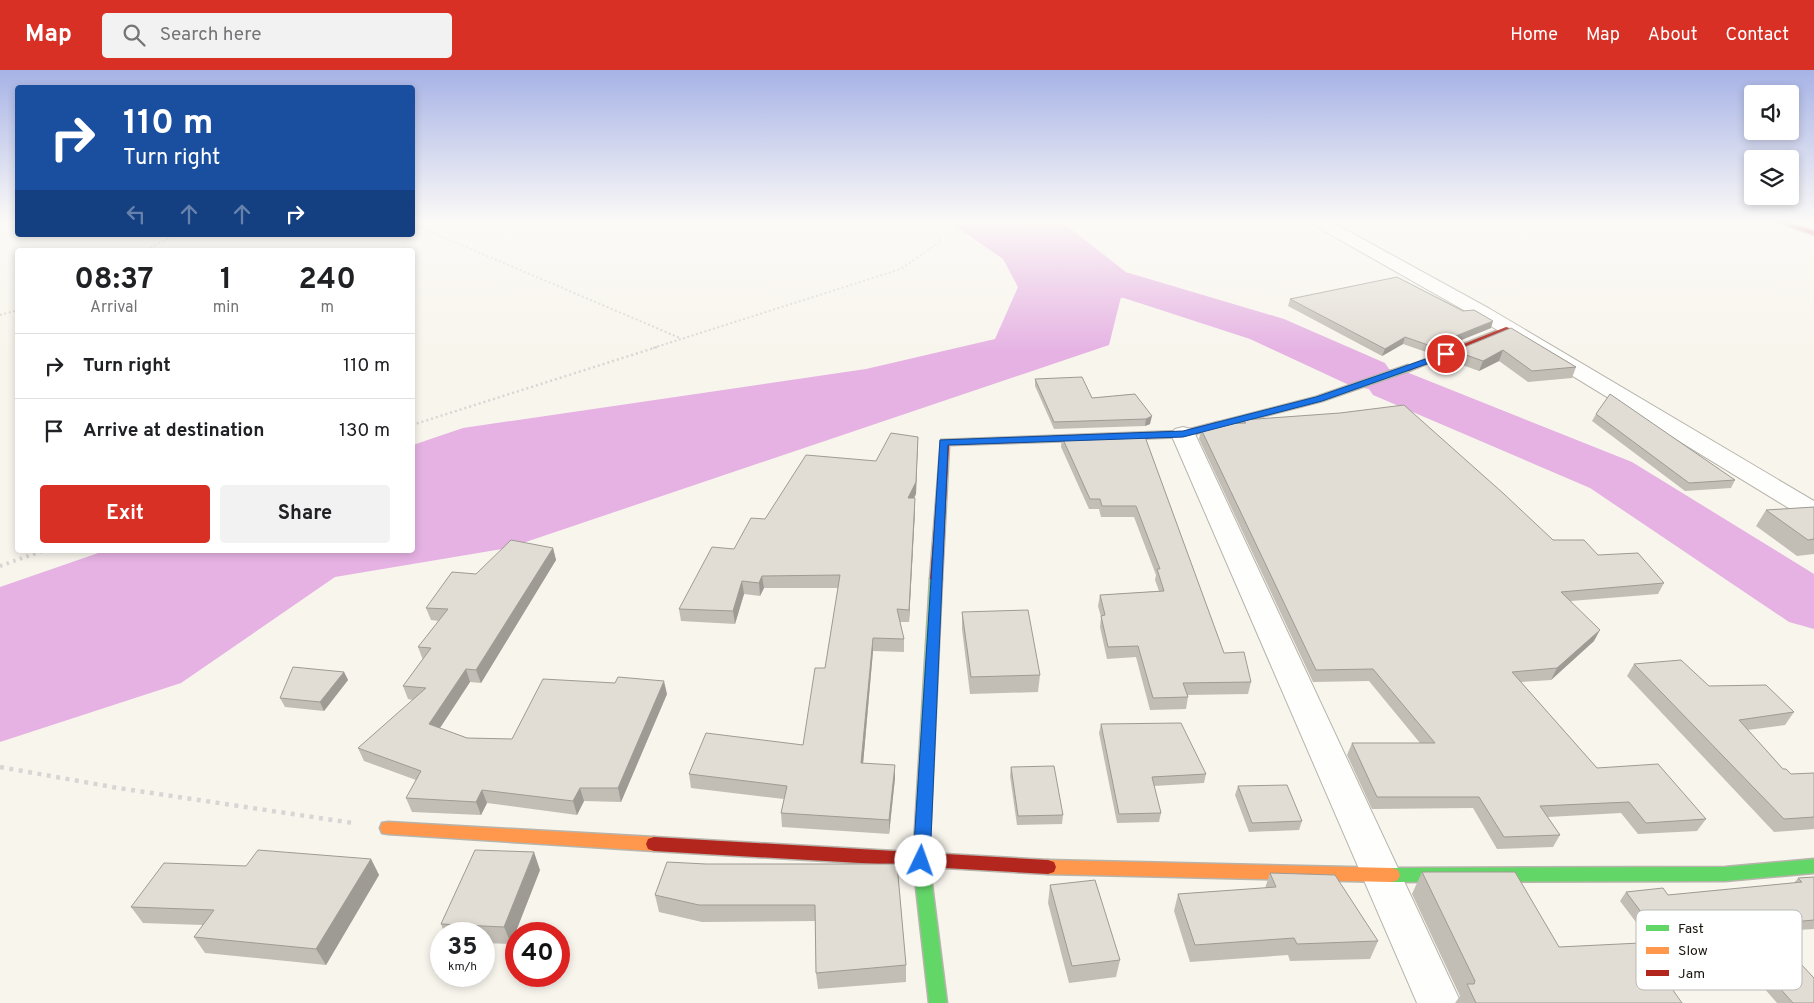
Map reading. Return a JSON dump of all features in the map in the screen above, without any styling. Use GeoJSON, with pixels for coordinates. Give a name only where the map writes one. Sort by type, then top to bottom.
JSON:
{"type":"FeatureCollection","features":[{"type":"Feature","properties":{"kind":"street"},"geometry":{"type":"LineString","coordinates":[[1395,265],[1509,329],[1814,512]]}},
{"type":"Feature","properties":{"kind":"street"},"geometry":{"type":"LineString","coordinates":[[938,1003],[921,861],[944,442],[1183,434],[1319,399],[1430,361],[1509,329]]}},
{"type":"Feature","properties":{"kind":"street"},"geometry":{"type":"LineString","coordinates":[[1183,434],[1439,1003]]}},
{"type":"Feature","properties":{"kind":"street"},"geometry":{"type":"LineString","coordinates":[[388,828],[921,861],[1049,867],[1381,874],[1725,874],[1814,866]]}},
{"type":"Feature","properties":{"kind":"path"},"geometry":{"type":"LineString","coordinates":[[508,265],[681,338]]}},
{"type":"Feature","properties":{"kind":"path"},"geometry":{"type":"LineString","coordinates":[[415,424],[901,269],[907,265]]}},
{"type":"Feature","properties":{"kind":"path"},"geometry":{"type":"LineString","coordinates":[[0,315],[15,311]]}},
{"type":"Feature","properties":{"kind":"path"},"geometry":{"type":"LineString","coordinates":[[0,566],[37,553]]}},
{"type":"Feature","properties":{"kind":"path"},"geometry":{"type":"LineString","coordinates":[[0,767],[118,788],[388,828]]}},
{"type":"Feature","properties":{"kind":"shaded area"},"geometry":{"type":"Polygon","coordinates":[[[1006,265],[1116,265],[1127,273],[1109,345],[508,548],[335,577],[181,683],[0,742],[0,587],[98,553],[415,553],[415,444],[463,428],[866,369],[995,339],[1018,287],[1006,265]]]}},
{"type":"Feature","properties":{"kind":"building"},"geometry":{"type":"Polygon","coordinates":[[[1397,277],[1463,311],[1474,310],[1493,321],[1431,346],[1405,337],[1385,349],[1290,299],[1397,277]]]}},
{"type":"Feature","properties":{"kind":"building"},"geometry":{"type":"Polygon","coordinates":[[[1511,328],[1576,367],[1532,371],[1503,350],[1483,361],[1455,351],[1511,328]]]}},
{"type":"Feature","properties":{"kind":"building"},"geometry":{"type":"Polygon","coordinates":[[[1082,377],[1092,398],[1135,394],[1152,416],[1146,419],[1054,422],[1035,379],[1082,377]]]}},
{"type":"Feature","properties":{"kind":"building"},"geometry":{"type":"Polygon","coordinates":[[[1610,394],[1735,480],[1689,483],[1596,414],[1610,394]]]}},
{"type":"Feature","properties":{"kind":"building"},"geometry":{"type":"Polygon","coordinates":[[[1404,405],[1553,540],[1584,540],[1598,555],[1638,553],[1664,583],[1561,592],[1600,630],[1557,668],[1512,672],[1597,768],[1658,764],[1706,819],[1646,823],[1629,802],[1540,806],[1560,835],[1504,837],[1479,797],[1377,797],[1352,743],[1435,743],[1373,669],[1316,670],[1201,429],[1220,424],[1246,423],[1243,420],[1340,413],[1404,405]]]}},
{"type":"Feature","properties":{"kind":"building"},"geometry":{"type":"Polygon","coordinates":[[[891,433],[918,437],[916,482],[908,498],[915,498],[909,610],[897,609],[904,639],[873,638],[861,763],[895,765],[889,820],[781,813],[787,786],[689,774],[706,733],[803,745],[815,668],[825,668],[840,575],[762,576],[759,583],[742,581],[733,611],[679,609],[712,547],[734,549],[751,518],[765,519],[806,455],[876,461],[891,433]]]}},
{"type":"Feature","properties":{"kind":"building"},"geometry":{"type":"Polygon","coordinates":[[[1144,434],[1224,653],[1244,652],[1251,682],[1183,683],[1188,697],[1153,698],[1138,646],[1108,647],[1101,616],[1105,615],[1100,595],[1164,591],[1157,569],[1160,569],[1136,506],[1102,506],[1100,499],[1090,499],[1062,437],[1144,434]]]}},
{"type":"Feature","properties":{"kind":"building"},"geometry":{"type":"Polygon","coordinates":[[[1814,507],[1814,539],[1808,540],[1766,510],[1814,507]]]}},
{"type":"Feature","properties":{"kind":"building"},"geometry":{"type":"Polygon","coordinates":[[[511,540],[553,548],[476,670],[466,669],[429,724],[467,738],[512,739],[543,679],[615,683],[618,677],[664,681],[618,788],[580,788],[573,801],[482,790],[476,802],[406,798],[421,771],[358,748],[426,688],[403,686],[431,648],[418,647],[448,609],[426,608],[452,572],[476,574],[511,540]]]}},
{"type":"Feature","properties":{"kind":"building"},"geometry":{"type":"Polygon","coordinates":[[[1028,610],[1040,675],[971,677],[962,612],[1028,610]]]}},
{"type":"Feature","properties":{"kind":"building"},"geometry":{"type":"Polygon","coordinates":[[[1681,660],[1709,686],[1766,685],[1794,712],[1739,720],[1783,769],[1786,769],[1791,774],[1814,773],[1814,817],[1784,819],[1634,664],[1681,660]]]}},
{"type":"Feature","properties":{"kind":"building"},"geometry":{"type":"Polygon","coordinates":[[[293,667],[344,672],[320,702],[280,698],[293,667]]]}},
{"type":"Feature","properties":{"kind":"building"},"geometry":{"type":"Polygon","coordinates":[[[1181,723],[1206,774],[1152,777],[1161,813],[1119,814],[1101,724],[1181,723]]]}},
{"type":"Feature","properties":{"kind":"building"},"geometry":{"type":"Polygon","coordinates":[[[1054,766],[1063,815],[1018,816],[1011,767],[1054,766]]]}},
{"type":"Feature","properties":{"kind":"building"},"geometry":{"type":"Polygon","coordinates":[[[1287,785],[1302,821],[1252,823],[1238,786],[1287,785]]]}},
{"type":"Feature","properties":{"kind":"building"},"geometry":{"type":"Polygon","coordinates":[[[258,850],[371,859],[316,949],[194,937],[214,910],[131,907],[164,863],[246,866],[258,850]]]}},
{"type":"Feature","properties":{"kind":"building"},"geometry":{"type":"Polygon","coordinates":[[[475,850],[534,852],[504,927],[495,927],[495,922],[442,922],[475,850]]]}},
{"type":"Feature","properties":{"kind":"building"},"geometry":{"type":"Polygon","coordinates":[[[667,862],[706,864],[897,864],[906,965],[816,973],[815,905],[699,905],[655,895],[667,862]]]}},
{"type":"Feature","properties":{"kind":"building"},"geometry":{"type":"Polygon","coordinates":[[[1422,872],[1515,872],[1559,947],[1636,943],[1636,990],[1673,990],[1682,1003],[1476,1003],[1467,984],[1474,984],[1475,981],[1422,872]]]}},
{"type":"Feature","properties":{"kind":"building"},"geometry":{"type":"Polygon","coordinates":[[[1270,873],[1335,875],[1378,941],[1297,944],[1294,938],[1195,945],[1178,894],[1276,887],[1270,873]]]}},
{"type":"Feature","properties":{"kind":"building"},"geometry":{"type":"Polygon","coordinates":[[[1814,877],[1814,920],[1802,921],[1802,910],[1640,910],[1626,892],[1663,888],[1668,895],[1802,882],[1798,878],[1814,877]]]}},
{"type":"Feature","properties":{"kind":"building"},"geometry":{"type":"Polygon","coordinates":[[[1095,880],[1120,960],[1072,966],[1050,885],[1095,880]]]}},
{"type":"Feature","properties":{"kind":"building"},"geometry":{"type":"Polygon","coordinates":[[[1802,965],[1814,978],[1814,1003],[1793,1003],[1781,990],[1802,990],[1802,965]]]}},
{"type":"Feature","properties":{"kind":"waterway"},"geometry":{"type":"LineString","coordinates":[[1072,280],[1129,286],[1267,329],[1367,374]]}},
{"type":"Feature","properties":{"kind":"waterway"},"geometry":{"type":"LineString","coordinates":[[1391,384],[1611,475],[1814,606]]}},
{"type":"Feature","properties":{"kind":"traffic: fast"},"geometry":{"type":"LineString","coordinates":[[1218,425],[1319,399],[1408,368]]}},
{"type":"Feature","properties":{"kind":"traffic: fast"},"geometry":{"type":"LineString","coordinates":[[936,579],[921,861],[938,1003]]}},
{"type":"Feature","properties":{"kind":"traffic: fast"},"geometry":{"type":"LineString","coordinates":[[1392,875],[1725,874],[1814,866]]}},
{"type":"Feature","properties":{"kind":"traffic: slow"},"geometry":{"type":"LineString","coordinates":[[388,828],[654,844]]}},
{"type":"Feature","properties":{"kind":"traffic: slow"},"geometry":{"type":"LineString","coordinates":[[1048,867],[1392,875]]}},
{"type":"Feature","properties":{"kind":"traffic: jam"},"geometry":{"type":"LineString","coordinates":[[1408,368],[1509,329]]}},
{"type":"Feature","properties":{"kind":"traffic: jam"},"geometry":{"type":"LineString","coordinates":[[936,579],[944,442],[1183,434],[1218,425]]}},
{"type":"Feature","properties":{"kind":"traffic: jam"},"geometry":{"type":"LineString","coordinates":[[654,844],[1048,867]]}},
{"type":"Feature","properties":{"kind":"route"},"geometry":{"type":"LineString","coordinates":[[921,861],[944,442],[1183,434],[1319,399],[1446,354]]}}]}
